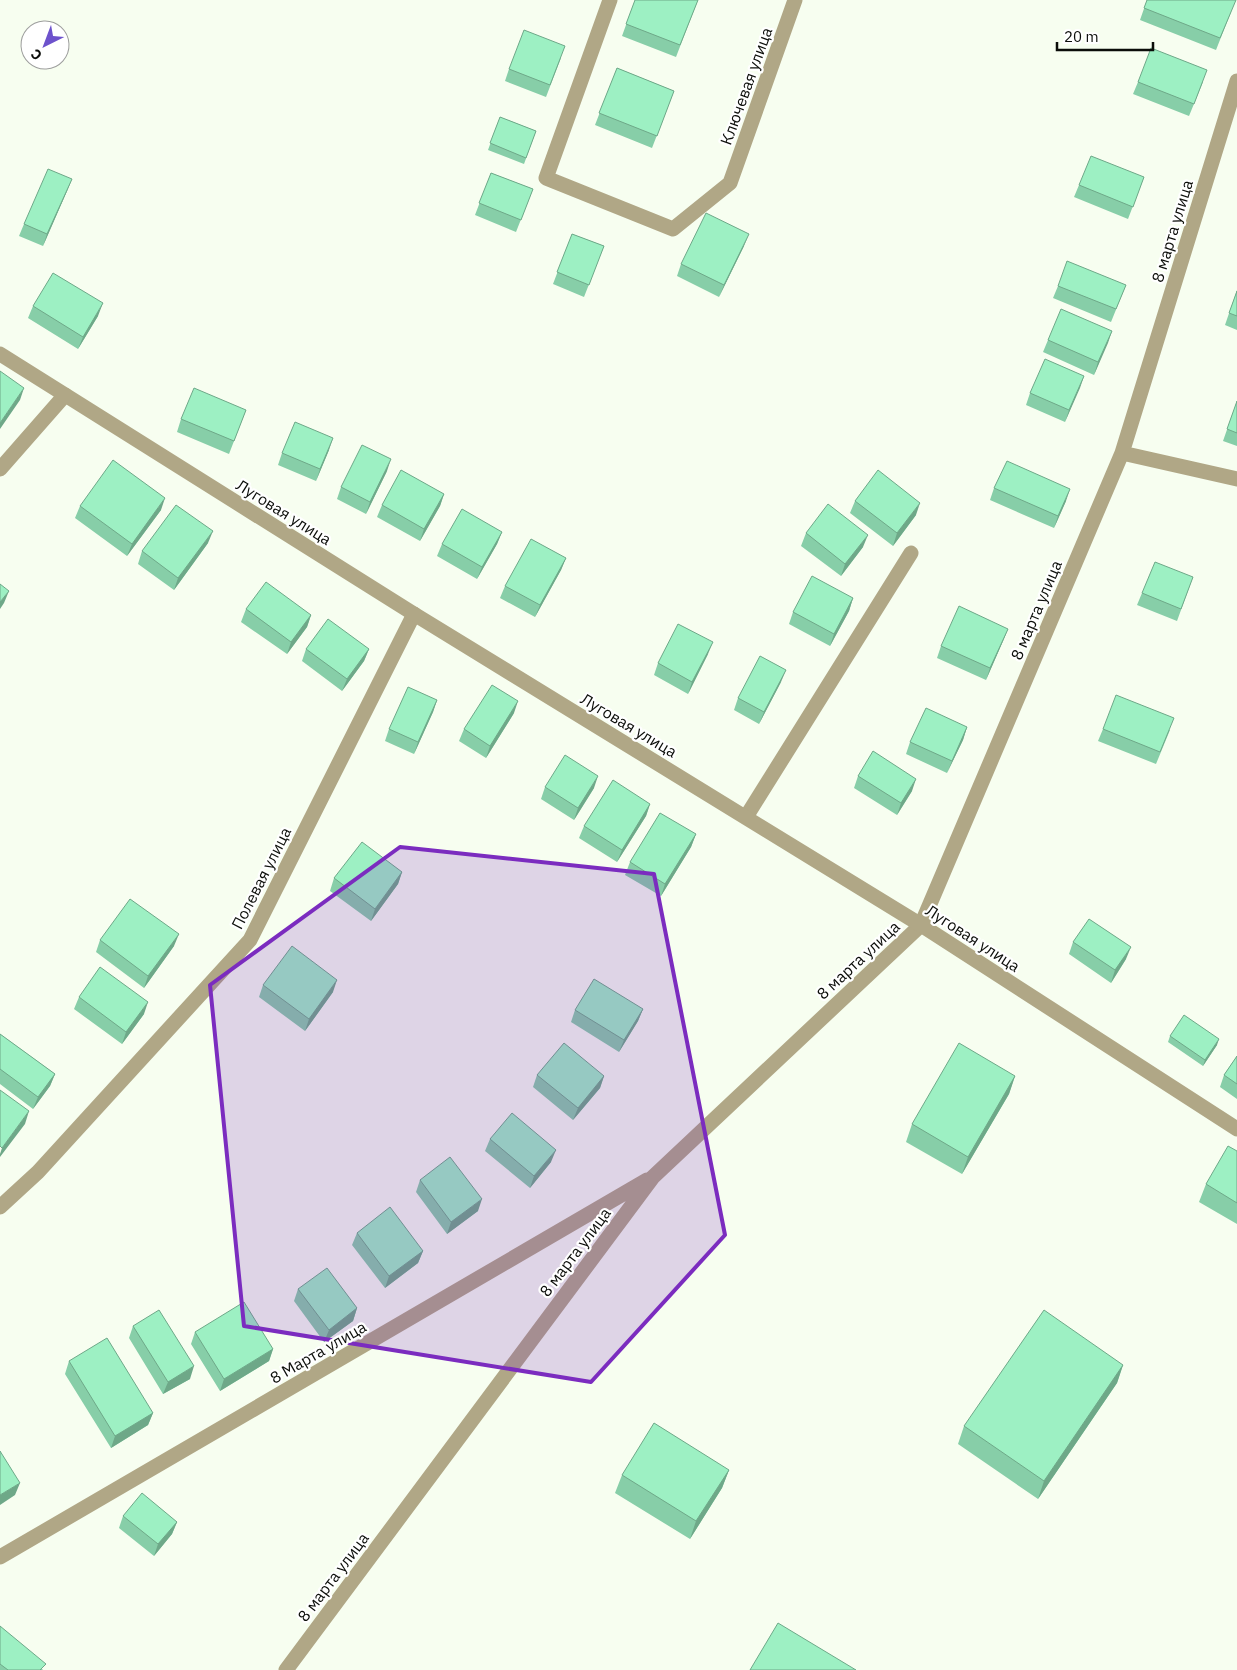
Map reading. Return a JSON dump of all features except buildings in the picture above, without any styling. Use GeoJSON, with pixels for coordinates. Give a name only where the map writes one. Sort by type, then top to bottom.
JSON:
{"type":"FeatureCollection","features":[{"type":"Feature","properties":{"kind":"street","name":"Ключевая улица"},"geometry":{"type":"LineString","coordinates":[[610,0],[546,178],[673,229],[730,183],[795,0]]}},
{"type":"Feature","properties":{"kind":"street","name":"8 марта улица"},"geometry":{"type":"LineString","coordinates":[[286,1670],[653,1177],[921,925],[1122,453],[1237,81]]}},
{"type":"Feature","properties":{"kind":"street","name":"Луговая улица"},"geometry":{"type":"LineString","coordinates":[[0,354],[414,614],[921,925],[1237,1129]]}},
{"type":"Feature","properties":{"kind":"street"},"geometry":{"type":"LineString","coordinates":[[0,469],[65,395]]}},
{"type":"Feature","properties":{"kind":"street"},"geometry":{"type":"LineString","coordinates":[[1122,453],[1237,479]]}},
{"type":"Feature","properties":{"kind":"street"},"geometry":{"type":"LineString","coordinates":[[746,817],[911,553]]}},
{"type":"Feature","properties":{"kind":"street","name":"Полевая улица"},"geometry":{"type":"LineString","coordinates":[[0,1207],[38,1172],[250,940],[414,614]]}},
{"type":"Feature","properties":{"kind":"street","name":"8 Марта улица"},"geometry":{"type":"LineString","coordinates":[[0,1557],[653,1177]]}},
{"type":"Feature","properties":{"kind":"highlighted area"},"geometry":{"type":"Polygon","coordinates":[[[400,847],[654,874],[725,1235],[591,1382],[244,1326],[210,985],[400,847]]]}}]}
